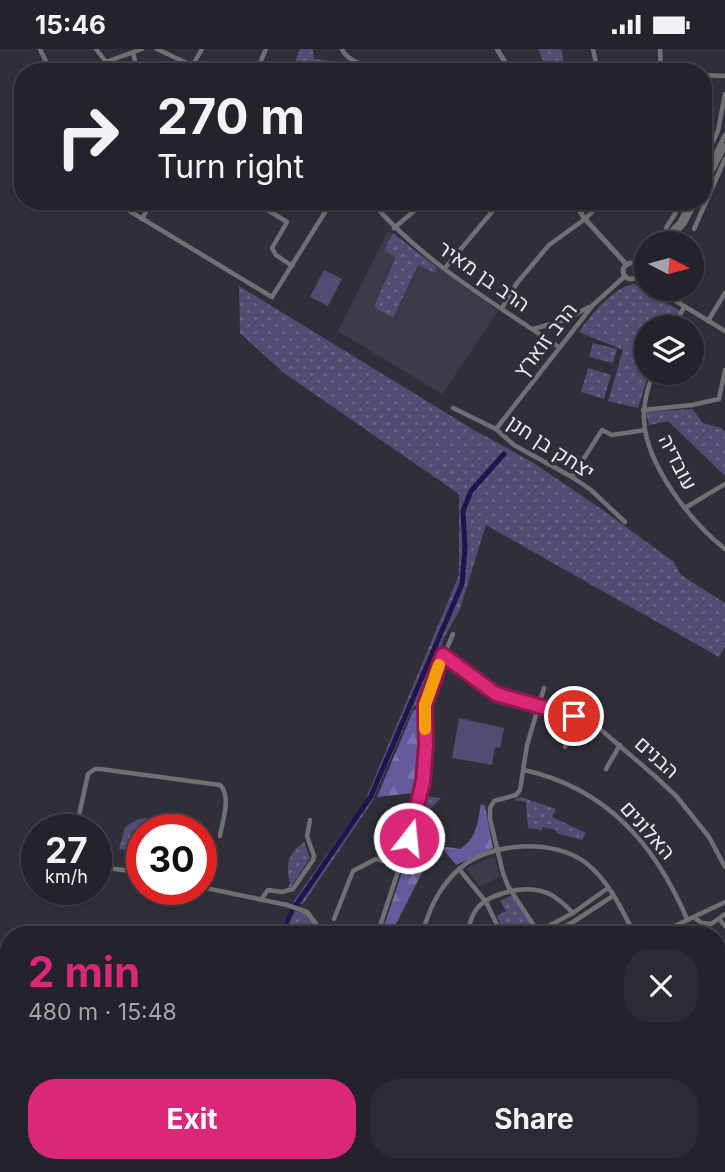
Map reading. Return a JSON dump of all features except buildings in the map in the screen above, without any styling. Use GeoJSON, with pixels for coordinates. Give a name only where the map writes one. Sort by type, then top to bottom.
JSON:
{"type":"FeatureCollection","features":[{"type":"Feature","properties":{"kind":"street"},"geometry":{"type":"LineString","coordinates":[[96,49],[106,62],[142,49]]}},
{"type":"Feature","properties":{"kind":"street"},"geometry":{"type":"LineString","coordinates":[[158,49],[181,63]]}},
{"type":"Feature","properties":{"kind":"street"},"geometry":{"type":"LineString","coordinates":[[342,49],[346,57],[353,62],[363,63]]}},
{"type":"Feature","properties":{"kind":"street"},"geometry":{"type":"LineString","coordinates":[[133,53],[136,63]]}},
{"type":"Feature","properties":{"kind":"street"},"geometry":{"type":"LineString","coordinates":[[712,143],[718,131],[725,94]]}},
{"type":"Feature","properties":{"kind":"street"},"geometry":{"type":"LineString","coordinates":[[712,162],[725,135]]}},
{"type":"Feature","properties":{"kind":"street"},"geometry":{"type":"LineString","coordinates":[[712,171],[725,146]]}},
{"type":"Feature","properties":{"kind":"street"},"geometry":{"type":"LineString","coordinates":[[712,188],[725,159]]}},
{"type":"Feature","properties":{"kind":"street"},"geometry":{"type":"LineString","coordinates":[[128,210],[272,297],[326,210]]}},
{"type":"Feature","properties":{"kind":"street"},"geometry":{"type":"LineString","coordinates":[[142,219],[147,210]]}},
{"type":"Feature","properties":{"kind":"street"},"geometry":{"type":"LineString","coordinates":[[268,210],[287,222],[272,248],[276,255],[292,266]]}},
{"type":"Feature","properties":{"kind":"street","name":"הרב בן מאיר"},"geometry":{"type":"LineString","coordinates":[[379,210],[394,228],[445,268],[559,347]]}},
{"type":"Feature","properties":{"kind":"street"},"geometry":{"type":"LineString","coordinates":[[394,228],[415,210]]}},
{"type":"Feature","properties":{"kind":"street"},"geometry":{"type":"LineString","coordinates":[[445,268],[493,210]]}},
{"type":"Feature","properties":{"kind":"street"},"geometry":{"type":"LineString","coordinates":[[579,210],[634,270]]}},
{"type":"Feature","properties":{"kind":"street"},"geometry":{"type":"LineString","coordinates":[[502,308],[517,283],[549,245],[594,210]]}},
{"type":"Feature","properties":{"kind":"street"},"geometry":{"type":"LineString","coordinates":[[666,228],[677,210]]}},
{"type":"Feature","properties":{"kind":"street"},"geometry":{"type":"LineString","coordinates":[[671,231],[688,210]]}},
{"type":"Feature","properties":{"kind":"street"},"geometry":{"type":"LineString","coordinates":[[677,231],[690,210]]}},
{"type":"Feature","properties":{"kind":"street"},"geometry":{"type":"LineString","coordinates":[[694,229],[702,210]]}},
{"type":"Feature","properties":{"kind":"street"},"geometry":{"type":"LineString","coordinates":[[634,263],[624,270],[625,276],[630,279],[634,276]]}},
{"type":"Feature","properties":{"kind":"street","name":"הרב זוארץ"},"geometry":{"type":"LineString","coordinates":[[496,429],[593,305],[625,276]]}},
{"type":"Feature","properties":{"kind":"street"},"geometry":{"type":"LineString","coordinates":[[708,321],[725,292]]}},
{"type":"Feature","properties":{"kind":"street"},"geometry":{"type":"LineString","coordinates":[[675,301],[725,331]]}},
{"type":"Feature","properties":{"kind":"street"},"geometry":{"type":"LineString","coordinates":[[533,329],[565,320],[593,305]]}},
{"type":"Feature","properties":{"kind":"street"},"geometry":{"type":"LineString","coordinates":[[680,315],[684,307]]}},
{"type":"Feature","properties":{"kind":"street"},"geometry":{"type":"LineString","coordinates":[[643,410],[719,399],[725,370]]}},
{"type":"Feature","properties":{"kind":"street","name":"עובדיה"},"geometry":{"type":"LineString","coordinates":[[650,385],[643,410],[645,431],[663,474],[685,508],[711,539],[725,549]]}},
{"type":"Feature","properties":{"kind":"street","name":"יצחק בן חנן"},"geometry":{"type":"LineString","coordinates":[[453,408],[496,429],[514,445],[572,477],[591,490],[625,522]]}},
{"type":"Feature","properties":{"kind":"street"},"geometry":{"type":"LineString","coordinates":[[572,477],[602,430],[612,435],[645,431]]}},
{"type":"Feature","properties":{"kind":"street"},"geometry":{"type":"LineString","coordinates":[[685,508],[725,484]]}},
{"type":"Feature","properties":{"kind":"street"},"geometry":{"type":"LineString","coordinates":[[380,926],[412,829],[423,782],[425,705],[453,634]]}},
{"type":"Feature","properties":{"kind":"street","name":"הבנים"},"geometry":{"type":"LineString","coordinates":[[443,655],[496,694],[589,721],[666,785],[718,851],[725,867]]}},
{"type":"Feature","properties":{"kind":"street"},"geometry":{"type":"LineString","coordinates":[[534,926],[505,880],[490,819],[492,804],[498,799],[519,794],[527,745],[544,688]]}},
{"type":"Feature","properties":{"kind":"street"},"geometry":{"type":"LineString","coordinates":[[565,747],[574,716]]}},
{"type":"Feature","properties":{"kind":"street"},"geometry":{"type":"LineString","coordinates":[[606,769],[620,745]]}},
{"type":"Feature","properties":{"kind":"street"},"geometry":{"type":"LineString","coordinates":[[79,814],[88,774],[95,769],[220,785],[224,787],[226,796],[220,836]]}},
{"type":"Feature","properties":{"kind":"street","name":"האלונים"},"geometry":{"type":"LineString","coordinates":[[524,770],[580,789],[626,823],[664,871],[690,918]]}},
{"type":"Feature","properties":{"kind":"street"},"geometry":{"type":"LineString","coordinates":[[262,898],[268,890],[282,892],[293,889],[313,860],[308,838],[310,820]]}},
{"type":"Feature","properties":{"kind":"street"},"geometry":{"type":"LineString","coordinates":[[425,926],[435,900],[461,868],[497,851],[532,846],[560,850],[588,864],[608,888],[630,926]]}},
{"type":"Feature","properties":{"kind":"street"},"geometry":{"type":"LineString","coordinates":[[334,919],[349,875],[353,871],[376,859],[400,865]]}},
{"type":"Feature","properties":{"kind":"street"},"geometry":{"type":"LineString","coordinates":[[461,868],[469,875]]}},
{"type":"Feature","properties":{"kind":"street"},"geometry":{"type":"LineString","coordinates":[[461,868],[486,902],[498,926]]}},
{"type":"Feature","properties":{"kind":"street"},"geometry":{"type":"LineString","coordinates":[[551,926],[608,888]]}},
{"type":"Feature","properties":{"kind":"street"},"geometry":{"type":"LineString","coordinates":[[217,890],[288,905],[307,912],[317,926]]}},
{"type":"Feature","properties":{"kind":"street"},"geometry":{"type":"LineString","coordinates":[[471,926],[474,911],[486,902],[512,892],[540,891],[556,898],[573,913]]}},
{"type":"Feature","properties":{"kind":"street"},"geometry":{"type":"LineString","coordinates":[[565,926],[613,896]]}},
{"type":"Feature","properties":{"kind":"street"},"geometry":{"type":"LineString","coordinates":[[674,926],[725,902]]}},
{"type":"Feature","properties":{"kind":"street"},"geometry":{"type":"LineString","coordinates":[[690,918],[707,924],[725,914]]}},
{"type":"Feature","properties":{"kind":"street"},"geometry":{"type":"LineString","coordinates":[[719,919],[725,926]]}},
{"type":"Feature","properties":{"kind":"shaded area"},"geometry":{"type":"Polygon","coordinates":[[[300,49],[313,49],[314,59],[340,62],[340,63],[295,63],[300,49]]]}},
{"type":"Feature","properties":{"kind":"shaded area"},"geometry":{"type":"Polygon","coordinates":[[[538,49],[561,49],[564,63],[544,63],[538,49]]]}},
{"type":"Feature","properties":{"kind":"shaded area"},"geometry":{"type":"Polygon","coordinates":[[[388,231],[498,311],[442,394],[338,331],[388,231]]]}},
{"type":"Feature","properties":{"kind":"shaded area"},"geometry":{"type":"Polygon","coordinates":[[[393,233],[436,267],[435,273],[418,265],[393,318],[374,307],[396,257],[384,250],[393,233]]]}},
{"type":"Feature","properties":{"kind":"shaded area"},"geometry":{"type":"Polygon","coordinates":[[[324,270],[342,279],[328,306],[310,297],[324,270]]]}},
{"type":"Feature","properties":{"kind":"shaded area"},"geometry":{"type":"Polygon","coordinates":[[[634,284],[634,301],[663,301],[680,311],[678,315],[634,315],[634,385],[645,385],[638,408],[608,401],[623,350],[579,332],[610,296],[634,284]]]}},
{"type":"Feature","properties":{"kind":"shaded area"},"geometry":{"type":"Polygon","coordinates":[[[239,286],[474,430],[532,462],[674,562],[681,575],[725,603],[725,646],[719,657],[486,525],[460,609],[444,638],[419,702],[412,709],[372,802],[303,904],[293,902],[365,801],[459,575],[459,494],[284,373],[240,333],[239,286]]]}},
{"type":"Feature","properties":{"kind":"shaded area"},"geometry":{"type":"Polygon","coordinates":[[[593,343],[617,349],[613,363],[589,357],[593,343]]]}},
{"type":"Feature","properties":{"kind":"shaded area"},"geometry":{"type":"Polygon","coordinates":[[[588,368],[611,375],[604,399],[581,392],[588,368]]]}},
{"type":"Feature","properties":{"kind":"shaded area"},"geometry":{"type":"Polygon","coordinates":[[[692,409],[703,423],[721,428],[725,432],[725,476],[668,421],[649,425],[646,412],[692,409]]]}},
{"type":"Feature","properties":{"kind":"shaded area"},"geometry":{"type":"Polygon","coordinates":[[[459,718],[504,728],[500,748],[495,747],[492,765],[452,758],[459,718]]]}},
{"type":"Feature","properties":{"kind":"shaded area"},"geometry":{"type":"Polygon","coordinates":[[[425,796],[441,798],[427,812],[426,817],[430,821],[427,838],[414,836],[421,819],[425,796]]]}},
{"type":"Feature","properties":{"kind":"shaded area"},"geometry":{"type":"Polygon","coordinates":[[[521,797],[556,809],[552,817],[586,833],[582,840],[557,833],[556,830],[528,828],[526,802],[514,800],[521,797]]]}},
{"type":"Feature","properties":{"kind":"shaded area"},"geometry":{"type":"Polygon","coordinates":[[[126,826],[126,850],[119,849],[126,826]]]}},
{"type":"Feature","properties":{"kind":"shaded area"},"geometry":{"type":"Polygon","coordinates":[[[304,842],[310,858],[288,888],[290,859],[304,842]]]}},
{"type":"Feature","properties":{"kind":"shaded area"},"geometry":{"type":"Polygon","coordinates":[[[494,857],[500,876],[480,887],[466,868],[494,857]]]}},
{"type":"Feature","properties":{"kind":"shaded area"},"geometry":{"type":"Polygon","coordinates":[[[512,895],[532,926],[501,926],[497,916],[506,911],[500,901],[512,895]]]}},
{"type":"Feature","properties":{"kind":"shaded area"},"geometry":{"type":"Polygon","coordinates":[[[291,910],[304,913],[314,926],[281,926],[291,910]]]}},
{"type":"Feature","properties":{"kind":"green space"},"geometry":{"type":"Polygon","coordinates":[[[418,708],[417,765],[413,793],[377,797],[413,711],[418,708]]]}},
{"type":"Feature","properties":{"kind":"green space"},"geometry":{"type":"Polygon","coordinates":[[[481,804],[485,806],[493,848],[456,865],[443,849],[430,857],[395,926],[384,926],[412,842],[460,849],[470,840],[481,804]]]}},
{"type":"Feature","properties":{"kind":"waterway"},"geometry":{"type":"LineString","coordinates":[[285,926],[292,911],[371,796],[462,584],[465,548],[463,511],[471,491],[504,454]]}},
{"type":"Feature","properties":{"kind":"slow traffic"},"geometry":{"type":"LineString","coordinates":[[425,729],[425,705],[439,665]]}},
{"type":"Feature","properties":{"kind":"route"},"geometry":{"type":"LineString","coordinates":[[409,838],[423,782],[425,705],[443,655],[496,694],[574,716]]}}]}
